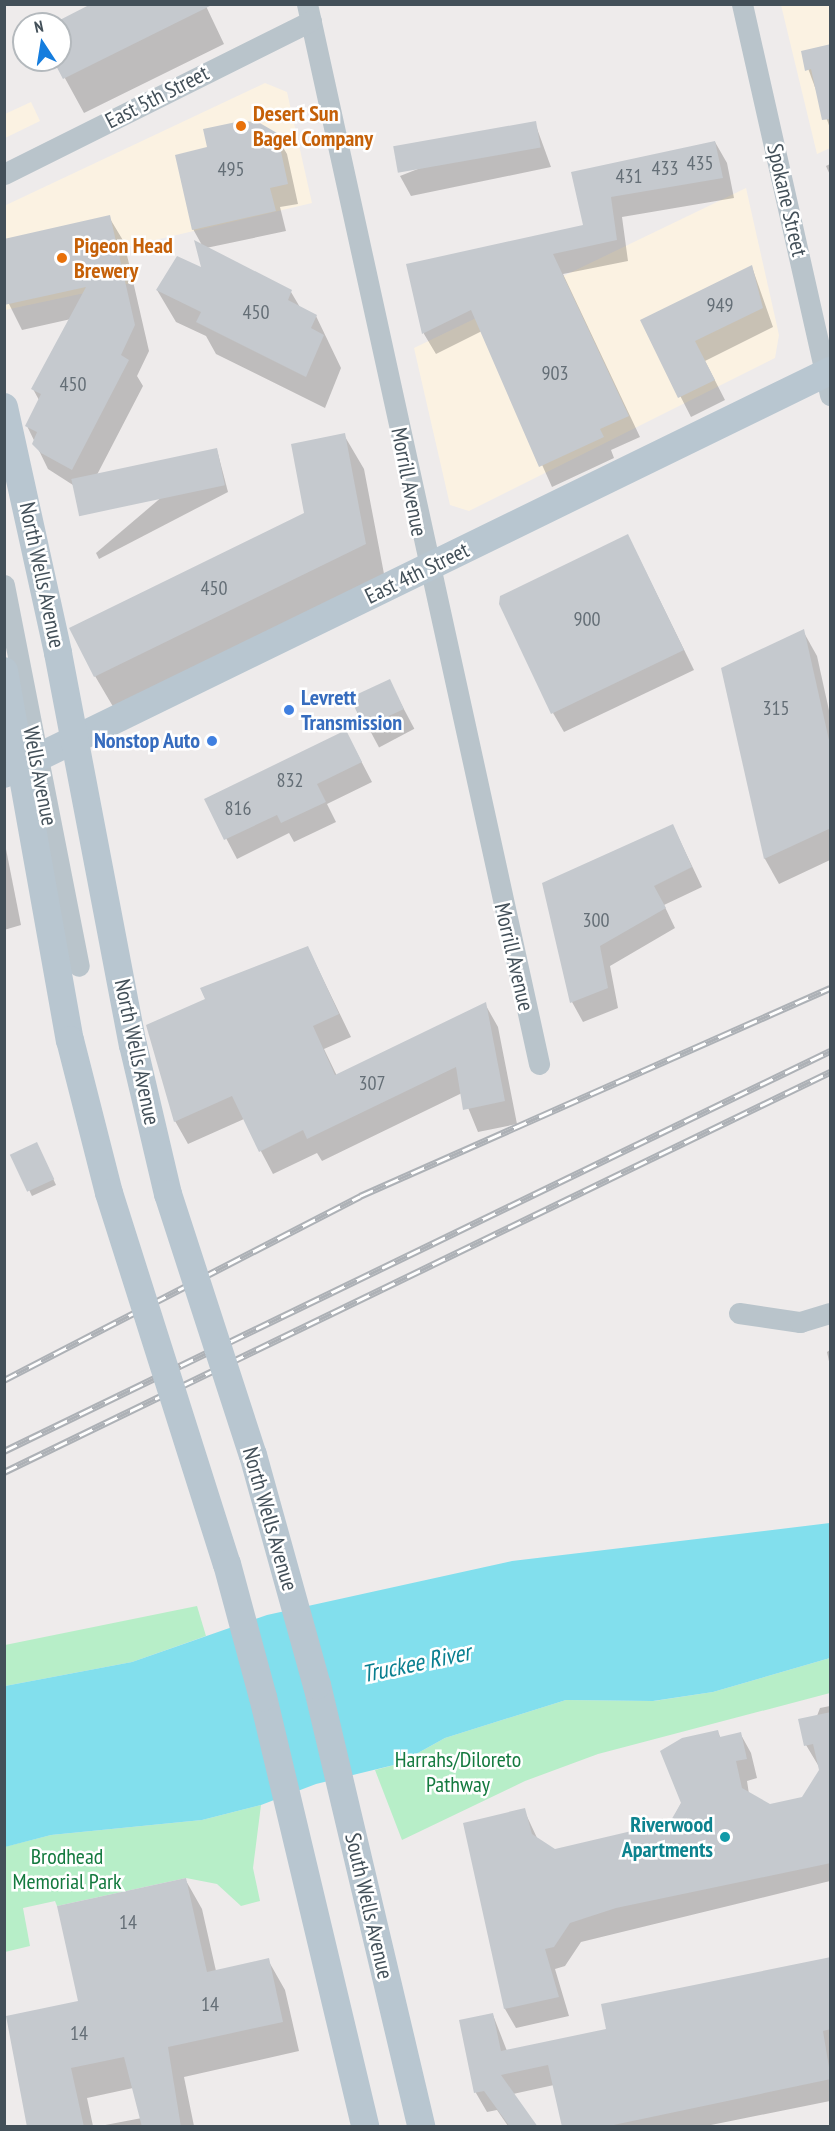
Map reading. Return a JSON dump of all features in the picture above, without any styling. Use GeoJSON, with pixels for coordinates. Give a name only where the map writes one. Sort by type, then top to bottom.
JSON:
{"type":"FeatureCollection","features":[{"type":"Feature","properties":{"kind":"main road","name":"East 4th Street"},"geometry":{"type":"LineString","coordinates":[[4,774],[426,568],[829,380]]}},
{"type":"Feature","properties":{"kind":"main road","name":"North Wells Avenue"},"geometry":{"type":"LineString","coordinates":[[4,407],[168,1194],[253,1455],[317,1685]]}},
{"type":"Feature","properties":{"kind":"main road"},"geometry":{"type":"LineString","coordinates":[[4,671],[68,1029],[106,1182],[227,1564],[263,1697],[365,2127]]}},
{"type":"Feature","properties":{"kind":"main road","name":"South Wells Avenue"},"geometry":{"type":"LineString","coordinates":[[317,1685],[421,2127]]}},
{"type":"Feature","properties":{"kind":"main road"},"geometry":{"type":"LineString","coordinates":[[347,2049],[351,2127]]}},
{"type":"Feature","properties":{"kind":"street","name":"Spokane Street"},"geometry":{"type":"LineString","coordinates":[[742,4],[829,380]]}},
{"type":"Feature","properties":{"kind":"street","name":"East 5th Street"},"geometry":{"type":"LineString","coordinates":[[4,174],[309,13]]}},
{"type":"Feature","properties":{"kind":"street","name":"Morrill Avenue"},"geometry":{"type":"LineString","coordinates":[[309,13],[426,568],[539,1065]]}},
{"type":"Feature","properties":{"kind":"street","name":"Wells Avenue"},"geometry":{"type":"LineString","coordinates":[[4,585],[36,759],[79,966]]}},
{"type":"Feature","properties":{"kind":"street"},"geometry":{"type":"LineString","coordinates":[[738,1313],[800,1322],[831,1313]]}},
{"type":"Feature","properties":{"kind":"shaded area"},"geometry":{"type":"Polygon","coordinates":[[[781,5],[830,5],[830,148],[817,154],[781,5]]]}},
{"type":"Feature","properties":{"kind":"shaded area"},"geometry":{"type":"Polygon","coordinates":[[[265,83],[287,92],[312,203],[126,247],[132,283],[5,310],[4,206],[265,83]]]}},
{"type":"Feature","properties":{"kind":"shaded area"},"geometry":{"type":"Polygon","coordinates":[[[31,102],[40,121],[5,138],[5,114],[31,102]]]}},
{"type":"Feature","properties":{"kind":"shaded area"},"geometry":{"type":"Polygon","coordinates":[[[746,188],[779,335],[775,358],[469,511],[450,505],[414,348],[746,188]]]}},
{"type":"Feature","properties":{"kind":"green space"},"geometry":{"type":"Polygon","coordinates":[[[197,1606],[206,1636],[132,1662],[5,1686],[5,1645],[197,1606]]]}},
{"type":"Feature","properties":{"kind":"green space","name":"Harrahs/Diloreto Pathway"},"geometry":{"type":"Polygon","coordinates":[[[830,1658],[830,1693],[598,1754],[525,1781],[402,1840],[375,1770],[398,1764],[445,1738],[566,1700],[654,1701],[713,1692],[830,1658]]]}},
{"type":"Feature","properties":{"kind":"green space","name":"Brodhead Memorial Park"},"geometry":{"type":"Polygon","coordinates":[[[261,1805],[253,1868],[260,1901],[241,1906],[217,1884],[186,1878],[57,1906],[55,1901],[23,1908],[30,1946],[5,1952],[4,1847],[51,1835],[202,1820],[261,1805]]]}},
{"type":"Feature","properties":{"kind":"water","name":"Truckee River"},"geometry":{"type":"Polygon","coordinates":[[[830,1523],[830,1658],[713,1692],[653,1701],[566,1700],[445,1738],[398,1764],[316,1784],[261,1805],[202,1820],[51,1835],[5,1847],[5,1686],[132,1662],[267,1615],[512,1561],[830,1523]]]}},
{"type":"Feature","properties":{"kind":"building"},"geometry":{"type":"Polygon","coordinates":[[[91,4],[214,4],[63,79],[59,72],[72,72],[72,14],[91,4]]]}},
{"type":"Feature","properties":{"kind":"building"},"geometry":{"type":"Polygon","coordinates":[[[831,44],[831,119],[822,120],[811,69],[805,71],[801,51],[831,44]]]}},
{"type":"Feature","properties":{"kind":"building"},"geometry":{"type":"Polygon","coordinates":[[[241,121],[258,122],[277,133],[288,184],[270,188],[276,211],[192,230],[175,155],[207,147],[203,129],[241,121]]]}},
{"type":"Feature","properties":{"kind":"building"},"geometry":{"type":"Polygon","coordinates":[[[536,121],[541,148],[398,173],[393,146],[536,121]]]}},
{"type":"Feature","properties":{"kind":"building"},"geometry":{"type":"Polygon","coordinates":[[[715,141],[723,178],[611,197],[617,240],[553,254],[629,416],[600,429],[604,437],[539,467],[471,310],[422,334],[406,264],[583,225],[571,172],[715,141]]]}},
{"type":"Feature","properties":{"kind":"building"},"geometry":{"type":"Polygon","coordinates":[[[110,215],[135,325],[121,355],[129,360],[72,470],[41,453],[32,444],[37,432],[25,426],[41,394],[31,389],[86,287],[4,305],[4,239],[110,215]]]}},
{"type":"Feature","properties":{"kind":"building"},"geometry":{"type":"Polygon","coordinates":[[[194,240],[292,290],[288,300],[317,315],[311,328],[324,335],[306,377],[196,322],[201,312],[156,290],[177,256],[201,267],[194,240]]]}},
{"type":"Feature","properties":{"kind":"building"},"geometry":{"type":"Polygon","coordinates":[[[752,265],[763,308],[695,341],[715,380],[678,398],[640,320],[752,265]]]}},
{"type":"Feature","properties":{"kind":"building"},"geometry":{"type":"Polygon","coordinates":[[[345,433],[366,544],[94,677],[69,628],[304,513],[291,444],[345,433]]]}},
{"type":"Feature","properties":{"kind":"building"},"geometry":{"type":"Polygon","coordinates":[[[217,448],[225,485],[79,516],[71,479],[217,448]]]}},
{"type":"Feature","properties":{"kind":"building"},"geometry":{"type":"Polygon","coordinates":[[[628,534],[684,650],[551,714],[499,604],[500,596],[628,534]]]}},
{"type":"Feature","properties":{"kind":"building"},"geometry":{"type":"Polygon","coordinates":[[[804,629],[831,749],[831,828],[764,859],[721,668],[804,629]]]}},
{"type":"Feature","properties":{"kind":"building"},"geometry":{"type":"Polygon","coordinates":[[[390,679],[404,709],[364,728],[350,698],[390,679]]]}},
{"type":"Feature","properties":{"kind":"building"},"geometry":{"type":"Polygon","coordinates":[[[346,730],[362,762],[317,784],[326,802],[281,823],[277,815],[224,840],[204,799],[346,730]]]}},
{"type":"Feature","properties":{"kind":"building"},"geometry":{"type":"Polygon","coordinates":[[[673,824],[692,867],[654,886],[666,908],[600,946],[608,988],[570,1003],[542,883],[673,824]]]}},
{"type":"Feature","properties":{"kind":"building"},"geometry":{"type":"Polygon","coordinates":[[[308,946],[339,1014],[313,1026],[335,1075],[486,1002],[505,1101],[463,1110],[456,1067],[307,1139],[303,1130],[259,1152],[232,1096],[174,1122],[146,1025],[205,999],[200,988],[308,946]]]}},
{"type":"Feature","properties":{"kind":"building"},"geometry":{"type":"Polygon","coordinates":[[[37,1142],[54,1179],[27,1192],[10,1155],[37,1142]]]}},
{"type":"Feature","properties":{"kind":"building","name":"Riverwood Apartments"},"geometry":{"type":"Polygon","coordinates":[[[831,1712],[831,1863],[616,1908],[570,1923],[554,1947],[545,1949],[559,1997],[504,2009],[463,1823],[525,1808],[532,1834],[555,1849],[670,1822],[681,1803],[660,1751],[682,1738],[718,1730],[720,1737],[741,1732],[747,1759],[736,1761],[742,1788],[770,1804],[802,1797],[819,1770],[813,1744],[804,1746],[798,1719],[831,1712]]]}},
{"type":"Feature","properties":{"kind":"building"},"geometry":{"type":"Polygon","coordinates":[[[186,1878],[207,1972],[269,1958],[283,2022],[168,2047],[181,2127],[142,2127],[124,2057],[71,2068],[84,2127],[27,2127],[6,2016],[78,2001],[57,1906],[186,1878]]]}},
{"type":"Feature","properties":{"kind":"building"},"geometry":{"type":"Polygon","coordinates":[[[831,1957],[831,2029],[823,2031],[831,2079],[604,2127],[562,2127],[548,2065],[501,2075],[538,2127],[510,2127],[484,2091],[474,2093],[459,2020],[493,2013],[501,2051],[606,2029],[601,2004],[831,1957]]]}},
{"type":"Feature","properties":{"kind":"railway"},"geometry":{"type":"LineString","coordinates":[[4,1380],[360,1196],[830,988]]}},
{"type":"Feature","properties":{"kind":"railway"},"geometry":{"type":"LineString","coordinates":[[4,1451],[830,1051]]}},
{"type":"Feature","properties":{"kind":"railway"},"geometry":{"type":"LineString","coordinates":[[4,1472],[830,1072]]}},
{"type":"Feature","properties":{"kind":"place","name":"Desert Sun Bagel Company"},"geometry":{"type":"Point","coordinates":[241,126]}},
{"type":"Feature","properties":{"kind":"place","name":"Pigeon Head Brewery"},"geometry":{"type":"Point","coordinates":[62,258]}},
{"type":"Feature","properties":{"kind":"place","name":"Levrett Transmission"},"geometry":{"type":"Point","coordinates":[289,710]}},
{"type":"Feature","properties":{"kind":"place","name":"Nonstop Auto"},"geometry":{"type":"Point","coordinates":[212,741]}},
{"type":"Feature","properties":{"kind":"place","name":"Riverwood Apartments"},"geometry":{"type":"Point","coordinates":[725,1837]}}]}
